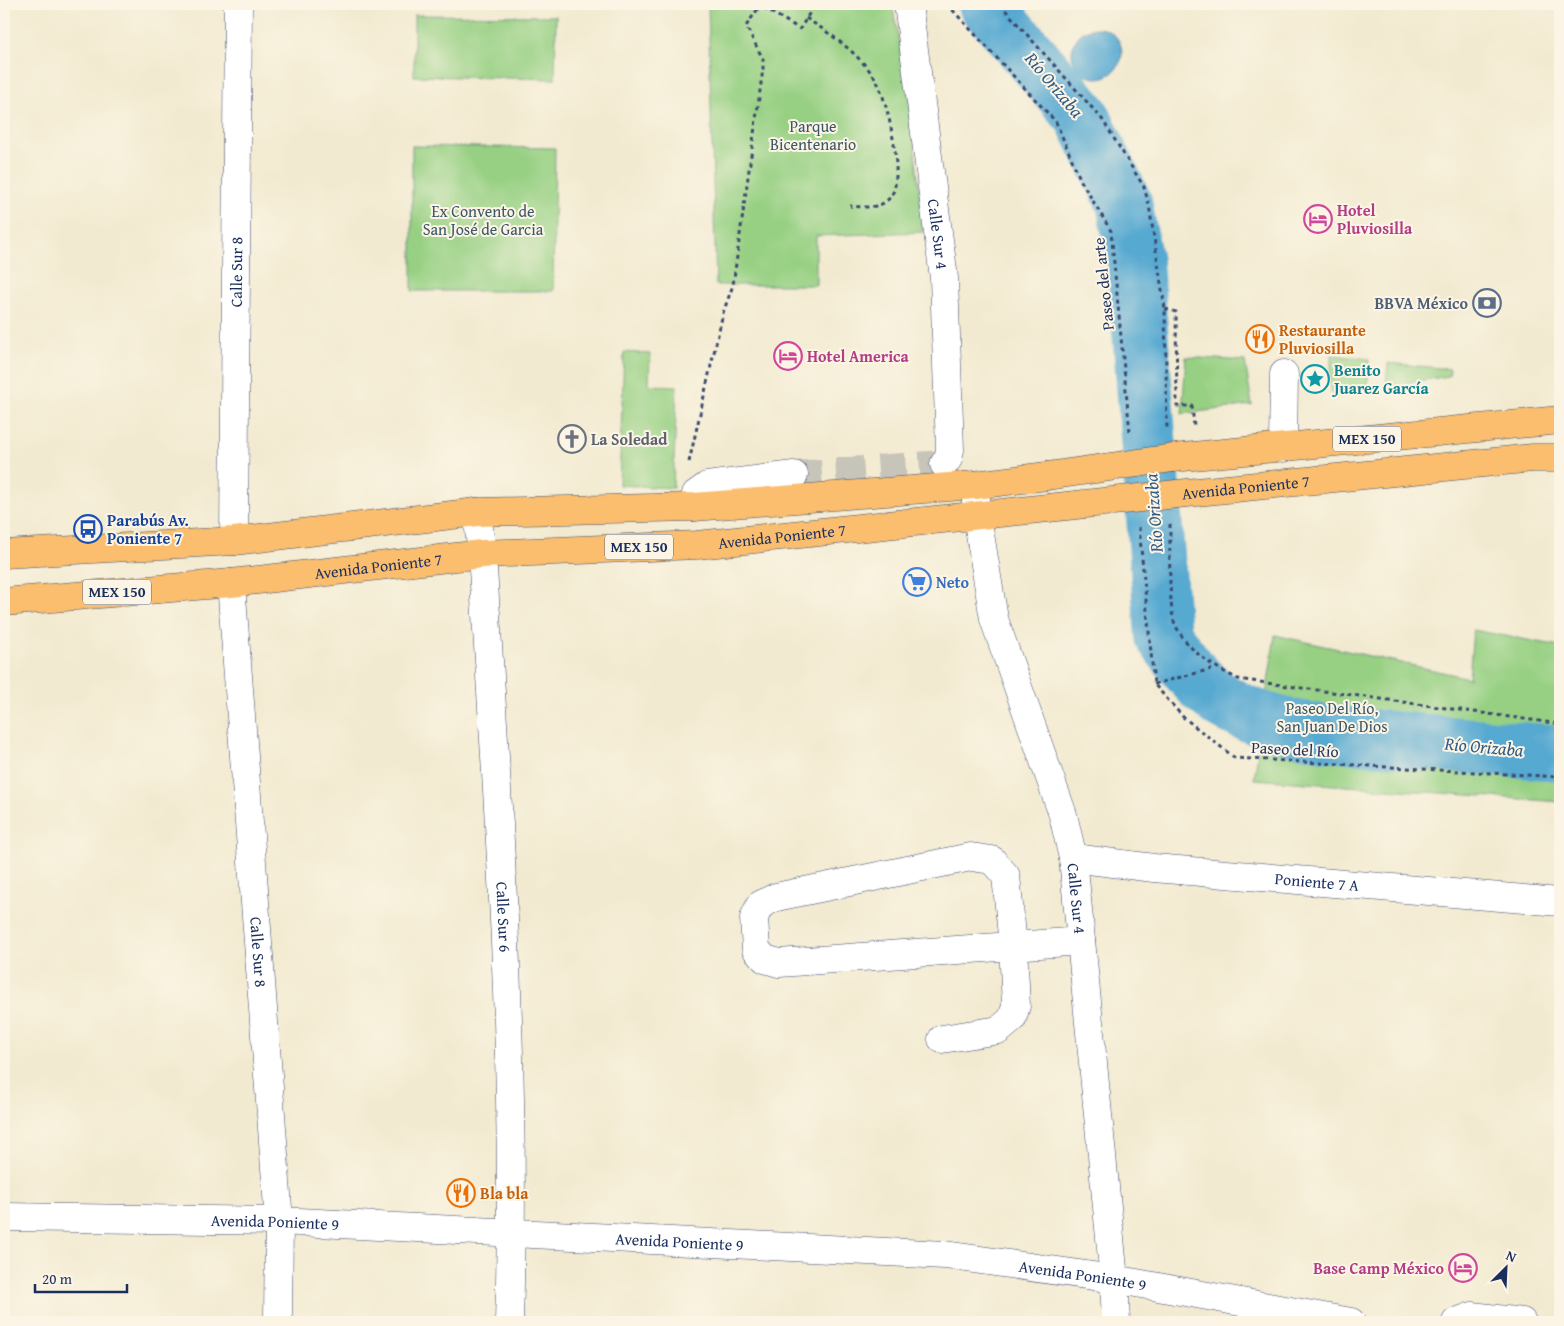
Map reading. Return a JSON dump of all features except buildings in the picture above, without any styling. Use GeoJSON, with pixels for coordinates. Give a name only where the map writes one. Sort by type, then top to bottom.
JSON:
{"type":"FeatureCollection","features":[{"type":"Feature","properties":{"kind":"main road","name":"Avenida Poniente 7"},"geometry":{"type":"LineString","coordinates":[[4,554],[234,540],[477,512],[694,507],[976,485],[1174,458],[1560,420]]}},
{"type":"Feature","properties":{"kind":"main road","name":"Avenida Poniente 7"},"geometry":{"type":"LineString","coordinates":[[4,602],[230,583],[482,554],[697,545],[1533,458],[1560,458]]}},
{"type":"Feature","properties":{"kind":"street","name":"Calle Sur 8"},"geometry":{"type":"LineString","coordinates":[[234,540],[238,4]]}},
{"type":"Feature","properties":{"kind":"street","name":"Calle Sur 4"},"geometry":{"type":"LineString","coordinates":[[908,4],[944,278],[950,450],[948,459],[944,464]]}},
{"type":"Feature","properties":{"kind":"street"},"geometry":{"type":"LineString","coordinates":[[1283,448],[1284,374]]}},
{"type":"Feature","properties":{"kind":"street"},"geometry":{"type":"LineString","coordinates":[[694,507],[696,494],[707,486],[794,475]]}},
{"type":"Feature","properties":{"kind":"street","name":"Calle Sur 4"},"geometry":{"type":"LineString","coordinates":[[976,485],[977,516],[994,619],[1064,815],[1073,858],[1114,1279],[1116,1322]]}},
{"type":"Feature","properties":{"kind":"street","name":"Calle Sur 6"},"geometry":{"type":"LineString","coordinates":[[477,512],[482,554],[505,896],[512,1234],[509,1322]]}},
{"type":"Feature","properties":{"kind":"street","name":"Calle Sur 8"},"geometry":{"type":"LineString","coordinates":[[230,583],[279,1221],[278,1322]]}},
{"type":"Feature","properties":{"kind":"street"},"geometry":{"type":"LineString","coordinates":[[942,1039],[1000,1030],[1012,1019],[1016,1006],[1014,945],[1006,876],[992,860],[971,857],[776,897],[760,905],[754,918],[756,949],[765,959],[779,963],[1014,945],[1081,941]]}},
{"type":"Feature","properties":{"kind":"street","name":"Poniente 7 A"},"geometry":{"type":"LineString","coordinates":[[1073,858],[1154,868],[1560,902]]}},
{"type":"Feature","properties":{"kind":"street","name":"Avenida Poniente 9"},"geometry":{"type":"LineString","coordinates":[[4,1217],[279,1221],[945,1255],[1114,1279],[1351,1322]]}},
{"type":"Feature","properties":{"kind":"street"},"geometry":{"type":"LineString","coordinates":[[1456,1322],[1472,1316],[1522,1322]]}},
{"type":"Feature","properties":{"kind":"path"},"geometry":{"type":"LineString","coordinates":[[688,464],[723,313],[733,285],[763,69],[763,59],[746,26],[759,5],[800,29],[815,4]]}},
{"type":"Feature","properties":{"kind":"path","name":"Paseo del arte"},"geometry":{"type":"LineString","coordinates":[[947,4],[1056,122],[1080,180],[1111,231],[1130,438]]}},
{"type":"Feature","properties":{"kind":"path"},"geometry":{"type":"LineString","coordinates":[[806,18],[851,51],[875,79],[888,108],[896,183],[891,196],[879,205],[868,208],[850,206]]}},
{"type":"Feature","properties":{"kind":"path"},"geometry":{"type":"LineString","coordinates":[[1165,310],[1176,312],[1176,406],[1192,406],[1194,430]]}},
{"type":"Feature","properties":{"kind":"path"},"geometry":{"type":"LineString","coordinates":[[1138,517],[1154,684],[1215,668]]}},
{"type":"Feature","properties":{"kind":"path","name":"Paseo del Río"},"geometry":{"type":"LineString","coordinates":[[1154,684],[1183,717],[1235,758],[1560,777]]}},
{"type":"Feature","properties":{"kind":"green space","name":"Parque Bicentenario"},"geometry":{"type":"Polygon","coordinates":[[[708,4],[892,4],[911,106],[923,232],[816,236],[816,285],[716,285],[708,4]]]}},
{"type":"Feature","properties":{"kind":"green space"},"geometry":{"type":"Polygon","coordinates":[[[414,15],[556,16],[555,79],[414,76],[414,15]]]}},
{"type":"Feature","properties":{"kind":"green space","name":"Ex Convento de San José de Garcia"},"geometry":{"type":"Polygon","coordinates":[[[412,146],[555,148],[553,291],[412,291],[412,146]]]}},
{"type":"Feature","properties":{"kind":"green space"},"geometry":{"type":"Polygon","coordinates":[[[624,352],[650,354],[649,385],[677,386],[673,488],[619,485],[624,352]]]}},
{"type":"Feature","properties":{"kind":"green space"},"geometry":{"type":"Polygon","coordinates":[[[1331,355],[1369,359],[1368,388],[1331,393],[1331,355]]]}},
{"type":"Feature","properties":{"kind":"green space"},"geometry":{"type":"Polygon","coordinates":[[[1186,357],[1245,361],[1252,405],[1182,414],[1186,357]]]}},
{"type":"Feature","properties":{"kind":"green space"},"geometry":{"type":"Polygon","coordinates":[[[1388,363],[1450,369],[1449,376],[1386,386],[1388,363]]]}},
{"type":"Feature","properties":{"kind":"green space","name":"Paseo Del Río, San Juan De Dios"},"geometry":{"type":"Polygon","coordinates":[[[1473,630],[1560,646],[1560,802],[1254,779],[1275,635],[1469,678],[1473,630]]]}},
{"type":"Feature","properties":{"kind":"water"},"geometry":{"type":"Polygon","coordinates":[[[1102,28],[1115,35],[1121,43],[1121,63],[1115,71],[1107,77],[1092,78],[1079,71],[1073,63],[1072,48],[1079,35],[1087,29],[1102,28]]]}},
{"type":"Feature","properties":{"kind":"waterway","name":"Río Orizaba"},"geometry":{"type":"LineString","coordinates":[[986,4],[1082,116],[1124,202],[1135,263],[1163,636],[1177,655],[1201,684],[1220,700],[1250,715],[1271,722],[1339,734],[1560,753]]}},
{"type":"Feature","properties":{"kind":"tunnel"},"geometry":{"type":"LineString","coordinates":[[794,475],[944,464]]}},
{"type":"Feature","properties":{"kind":"place","name":"Hotel Pluviosilla"},"geometry":{"type":"Point","coordinates":[1318,219]}},
{"type":"Feature","properties":{"kind":"place","name":"BBVA México"},"geometry":{"type":"Point","coordinates":[1487,303]}},
{"type":"Feature","properties":{"kind":"place","name":"Restaurante Pluviosilla"},"geometry":{"type":"Point","coordinates":[1260,339]}},
{"type":"Feature","properties":{"kind":"place","name":"Hotel America"},"geometry":{"type":"Point","coordinates":[788,356]}},
{"type":"Feature","properties":{"kind":"place","name":"Benito Juarez García"},"geometry":{"type":"Point","coordinates":[1315,379]}},
{"type":"Feature","properties":{"kind":"place","name":"La Soledad"},"geometry":{"type":"Point","coordinates":[572,439]}},
{"type":"Feature","properties":{"kind":"place","name":"Parabús Av. Poniente 7"},"geometry":{"type":"Point","coordinates":[88,529]}},
{"type":"Feature","properties":{"kind":"place","name":"Neto"},"geometry":{"type":"Point","coordinates":[917,582]}},
{"type":"Feature","properties":{"kind":"place","name":"Bla bla"},"geometry":{"type":"Point","coordinates":[461,1193]}},
{"type":"Feature","properties":{"kind":"place","name":"Base Camp México"},"geometry":{"type":"Point","coordinates":[1463,1268]}}]}
